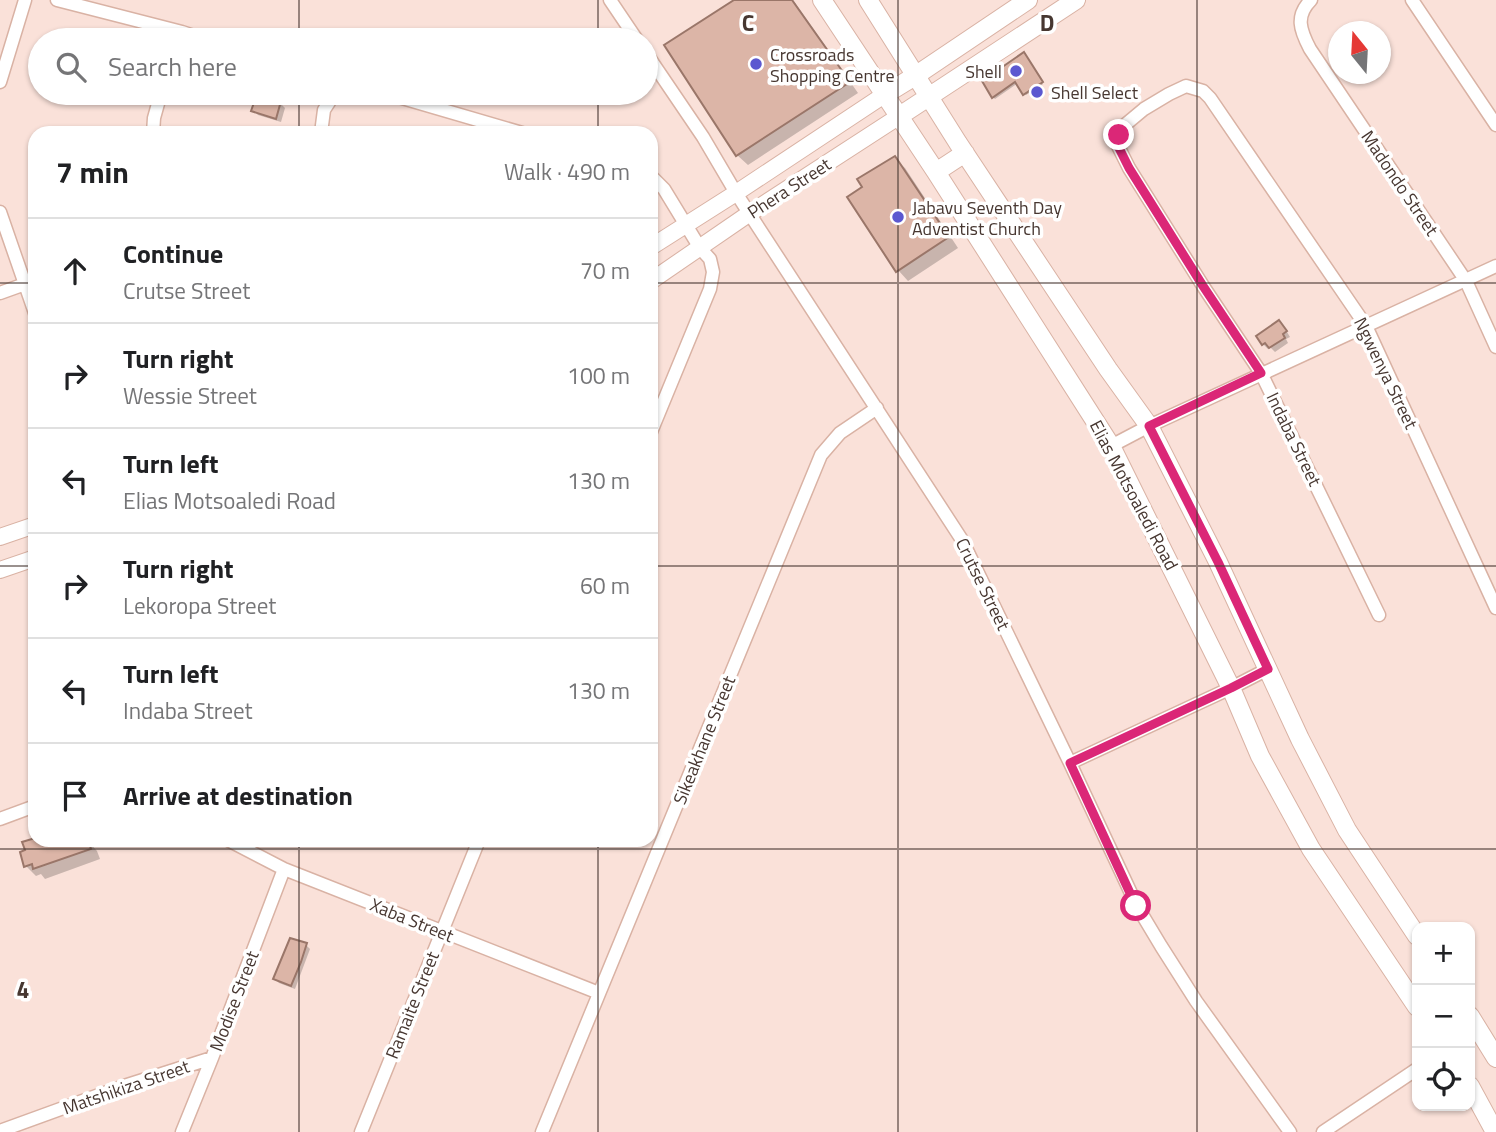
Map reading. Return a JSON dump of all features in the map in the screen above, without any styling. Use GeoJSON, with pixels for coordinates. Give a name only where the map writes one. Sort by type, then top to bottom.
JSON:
{"type":"FeatureCollection","features":[{"type":"Feature","properties":{"kind":"main road","name":"Elias Motsoaledi Road"},"geometry":{"type":"LineString","coordinates":[[822,0],[936,172],[1111,446],[1231,688],[1260,756],[1311,849],[1412,1000]]}},
{"type":"Feature","properties":{"kind":"main road"},"geometry":{"type":"LineString","coordinates":[[868,0],[928,97],[1108,369],[1149,426],[1218,562],[1300,739],[1347,830],[1412,928]]}},
{"type":"Feature","properties":{"kind":"main road","name":"Phera Street"},"geometry":{"type":"LineString","coordinates":[[884,94],[1028,0]]}},
{"type":"Feature","properties":{"kind":"main road","name":"Phera Street"},"geometry":{"type":"LineString","coordinates":[[898,117],[1076,0]]}},
{"type":"Feature","properties":{"kind":"main road"},"geometry":{"type":"LineString","coordinates":[[1012,11],[1027,32]]}},
{"type":"Feature","properties":{"kind":"main road"},"geometry":{"type":"LineString","coordinates":[[936,172],[965,153]]}},
{"type":"Feature","properties":{"kind":"main road"},"geometry":{"type":"LineString","coordinates":[[1475,1024],[1496,1058]]}},
{"type":"Feature","properties":{"kind":"main road"},"geometry":{"type":"LineString","coordinates":[[1475,1096],[1494,1132]]}},
{"type":"Feature","properties":{"kind":"street"},"geometry":{"type":"LineString","coordinates":[[0,82],[25,0]]}},
{"type":"Feature","properties":{"kind":"street"},"geometry":{"type":"LineString","coordinates":[[57,0],[153,28]]}},
{"type":"Feature","properties":{"kind":"street"},"geometry":{"type":"LineString","coordinates":[[610,0],[629,28]]}},
{"type":"Feature","properties":{"kind":"street","name":"Madondo Street"},"geometry":{"type":"LineString","coordinates":[[1311,0],[1302,11],[1300,23],[1303,35],[1466,281],[1496,347]]}},
{"type":"Feature","properties":{"kind":"street"},"geometry":{"type":"LineString","coordinates":[[1412,0],[1496,125]]}},
{"type":"Feature","properties":{"kind":"street","name":"Crutse Street"},"geometry":{"type":"LineString","coordinates":[[658,70],[704,137],[737,193],[962,540],[1136,906],[1196,1001],[1290,1132]]}},
{"type":"Feature","properties":{"kind":"street","name":"Indaba Street"},"geometry":{"type":"LineString","coordinates":[[1196,88],[1186,86],[1144,109],[1126,124],[1119,135],[1118,146],[1181,251],[1261,373],[1379,615]]}},
{"type":"Feature","properties":{"kind":"street","name":"Ngwenya Street"},"geometry":{"type":"LineString","coordinates":[[1196,88],[1203,91],[1219,110],[1366,326],[1496,608]]}},
{"type":"Feature","properties":{"kind":"street","name":"Phera Street"},"geometry":{"type":"LineString","coordinates":[[658,242],[737,193],[884,94]]}},
{"type":"Feature","properties":{"kind":"street"},"geometry":{"type":"LineString","coordinates":[[154,126],[158,105]]}},
{"type":"Feature","properties":{"kind":"street"},"geometry":{"type":"LineString","coordinates":[[322,126],[327,105]]}},
{"type":"Feature","properties":{"kind":"street"},"geometry":{"type":"LineString","coordinates":[[426,105],[498,126]]}},
{"type":"Feature","properties":{"kind":"street","name":"Phera Street"},"geometry":{"type":"LineString","coordinates":[[658,276],[898,117]]}},
{"type":"Feature","properties":{"kind":"street"},"geometry":{"type":"LineString","coordinates":[[658,183],[710,259],[713,272],[713,280],[658,415]]}},
{"type":"Feature","properties":{"kind":"street"},"geometry":{"type":"LineString","coordinates":[[0,212],[28,293]]}},
{"type":"Feature","properties":{"kind":"street"},"geometry":{"type":"LineString","coordinates":[[1111,446],[1261,373],[1496,266]]}},
{"type":"Feature","properties":{"kind":"street"},"geometry":{"type":"LineString","coordinates":[[0,293],[25,284]]}},
{"type":"Feature","properties":{"kind":"street","name":"Sikeakhane Street"},"geometry":{"type":"LineString","coordinates":[[542,1132],[821,455],[840,433],[877,408]]}},
{"type":"Feature","properties":{"kind":"street"},"geometry":{"type":"LineString","coordinates":[[0,537],[28,527]]}},
{"type":"Feature","properties":{"kind":"street"},"geometry":{"type":"LineString","coordinates":[[0,570],[28,560]]}},
{"type":"Feature","properties":{"kind":"street"},"geometry":{"type":"LineString","coordinates":[[1070,763],[1268,669]]}},
{"type":"Feature","properties":{"kind":"street"},"geometry":{"type":"LineString","coordinates":[[0,819],[28,809]]}},
{"type":"Feature","properties":{"kind":"street","name":"Xaba Street"},"geometry":{"type":"LineString","coordinates":[[242,847],[284,869],[599,993]]}},
{"type":"Feature","properties":{"kind":"street","name":"Ramaite Street"},"geometry":{"type":"LineString","coordinates":[[361,1132],[476,847]]}},
{"type":"Feature","properties":{"kind":"street","name":"Modise Street"},"geometry":{"type":"LineString","coordinates":[[182,1132],[284,869]]}},
{"type":"Feature","properties":{"kind":"street","name":"Matshikiza Street"},"geometry":{"type":"LineString","coordinates":[[0,1131],[121,1087],[212,1058]]}},
{"type":"Feature","properties":{"kind":"street"},"geometry":{"type":"LineString","coordinates":[[1323,1132],[1412,1072]]}},
{"type":"Feature","properties":{"kind":"building","name":"Crossroads Shopping Centre"},"geometry":{"type":"Polygon","coordinates":[[[734,0],[792,0],[850,82],[736,156],[664,45],[734,0]]]}},
{"type":"Feature","properties":{"kind":"building"},"geometry":{"type":"Polygon","coordinates":[[[1024,52],[1043,82],[1023,95],[1015,82],[992,98],[982,81],[1024,52]]]}},
{"type":"Feature","properties":{"kind":"building"},"geometry":{"type":"Polygon","coordinates":[[[253,105],[280,105],[276,119],[251,111],[253,105]]]}},
{"type":"Feature","properties":{"kind":"building","name":"Jabavu Seventh Day Adventist Church"},"geometry":{"type":"Polygon","coordinates":[[[895,156],[949,237],[896,272],[847,197],[862,187],[857,179],[895,156]]]}},
{"type":"Feature","properties":{"kind":"building"},"geometry":{"type":"Polygon","coordinates":[[[1279,320],[1287,331],[1283,334],[1285,338],[1269,348],[1265,343],[1262,345],[1256,336],[1279,320]]]}},
{"type":"Feature","properties":{"kind":"building"},"geometry":{"type":"Polygon","coordinates":[[[28,840],[28,847],[91,849],[33,869],[32,864],[24,867],[20,852],[25,850],[22,842],[28,840]]]}},
{"type":"Feature","properties":{"kind":"building"},"geometry":{"type":"Polygon","coordinates":[[[290,938],[307,943],[291,986],[273,979],[290,938]]]}},
{"type":"Feature","properties":{"kind":"place","name":"Crossroads Shopping Centre"},"geometry":{"type":"Point","coordinates":[756,64]}},
{"type":"Feature","properties":{"kind":"place","name":"Shell"},"geometry":{"type":"Point","coordinates":[1016,71]}},
{"type":"Feature","properties":{"kind":"place","name":"Shell Select"},"geometry":{"type":"Point","coordinates":[1037,92]}},
{"type":"Feature","properties":{"kind":"place","name":"Jabavu Seventh Day Adventist Church"},"geometry":{"type":"Point","coordinates":[898,217]}},
{"type":"Feature","properties":{"kind":"route"},"geometry":{"type":"LineString","coordinates":[[1119,135],[1118,146],[1129,168],[1261,373],[1149,426],[1218,562],[1268,669],[1070,763],[1136,906]]}}]}
